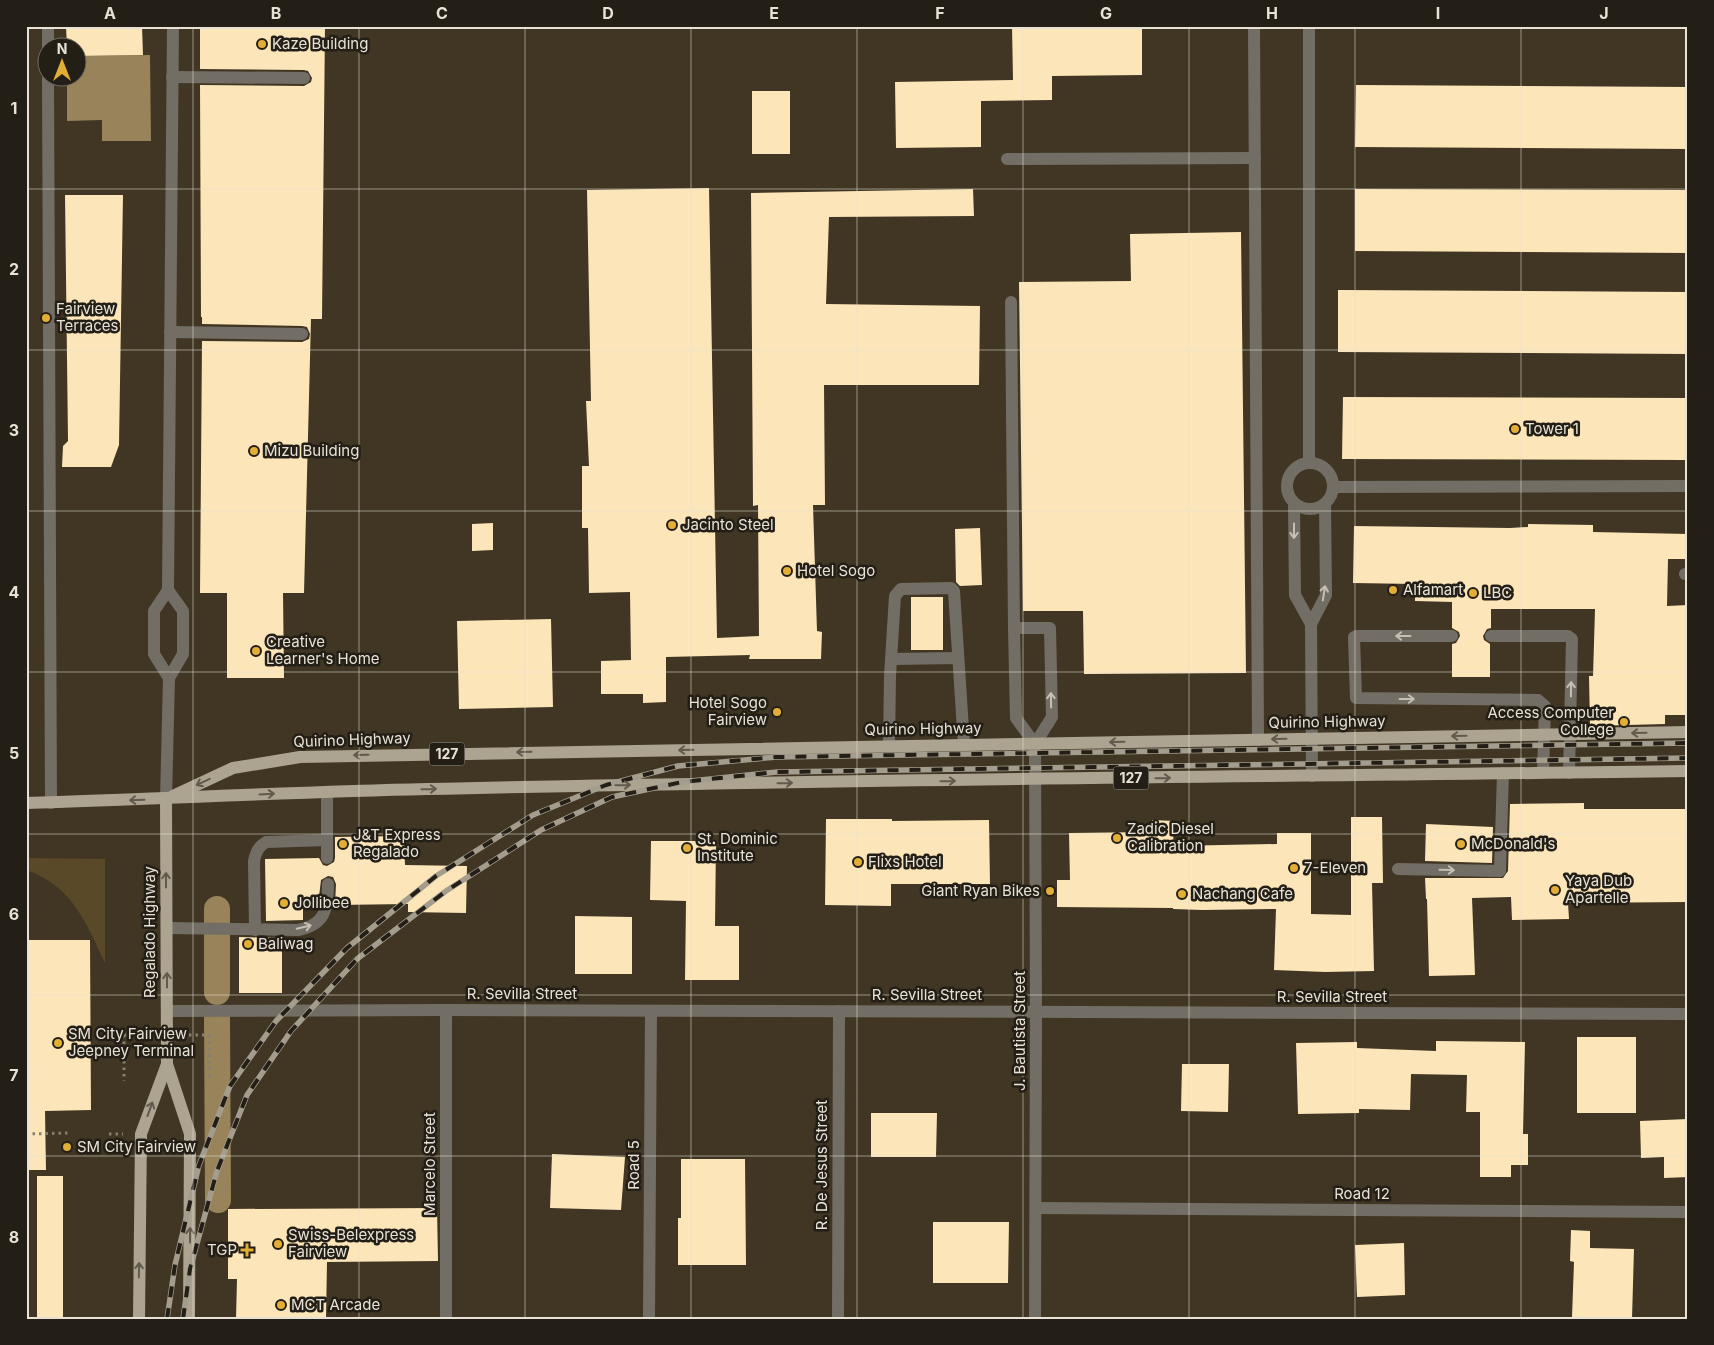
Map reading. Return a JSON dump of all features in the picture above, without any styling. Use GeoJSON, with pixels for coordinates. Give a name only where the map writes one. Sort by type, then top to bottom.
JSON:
{"type":"FeatureCollection","features":[{"type":"Feature","properties":{"kind":"main road","name":"Quirino Highway"},"geometry":{"type":"LineString","coordinates":[[166,799],[233,768],[300,757],[1688,732]]}},
{"type":"Feature","properties":{"kind":"main road","name":"Quirino Highway"},"geometry":{"type":"LineString","coordinates":[[26,803],[327,792],[574,786],[1688,771]]}},
{"type":"Feature","properties":{"kind":"main road","name":"Regalado Highway"},"geometry":{"type":"LineString","coordinates":[[166,799],[167,1064],[190,1134],[189,1319]]}},
{"type":"Feature","properties":{"kind":"main road","name":"Regalado Highway"},"geometry":{"type":"LineString","coordinates":[[139,1319],[141,1134],[167,1064]]}},
{"type":"Feature","properties":{"kind":"street"},"geometry":{"type":"LineString","coordinates":[[169,678],[154,654],[154,611],[168,590],[173,26]]}},
{"type":"Feature","properties":{"kind":"street"},"geometry":{"type":"LineString","coordinates":[[1254,26],[1258,740]]}},
{"type":"Feature","properties":{"kind":"street"},"geometry":{"type":"LineString","coordinates":[[1309,26],[1309,463]]}},
{"type":"Feature","properties":{"kind":"street"},"geometry":{"type":"LineString","coordinates":[[172,77],[304,78]]}},
{"type":"Feature","properties":{"kind":"street"},"geometry":{"type":"LineString","coordinates":[[48,88],[51,803]]}},
{"type":"Feature","properties":{"kind":"street"},"geometry":{"type":"LineString","coordinates":[[1007,159],[1255,158]]}},
{"type":"Feature","properties":{"kind":"street"},"geometry":{"type":"LineString","coordinates":[[1011,302],[1014,628],[1016,718],[1035,744],[1052,717],[1050,628],[1014,628]]}},
{"type":"Feature","properties":{"kind":"street"},"geometry":{"type":"LineString","coordinates":[[170,332],[302,334]]}},
{"type":"Feature","properties":{"kind":"street"},"geometry":{"type":"LineString","coordinates":[[1294,504],[1304,509],[1315,510],[1325,504],[1331,496],[1334,486],[1332,477],[1327,469],[1319,464],[1309,463],[1300,465],[1293,470],[1288,478],[1286,488],[1294,504],[1295,596],[1310,624],[1312,776]]}},
{"type":"Feature","properties":{"kind":"street"},"geometry":{"type":"LineString","coordinates":[[1334,486],[1688,486]]}},
{"type":"Feature","properties":{"kind":"street"},"geometry":{"type":"LineString","coordinates":[[1310,624],[1326,596],[1325,504]]}},
{"type":"Feature","properties":{"kind":"street"},"geometry":{"type":"LineString","coordinates":[[889,746],[895,596],[901,589],[951,588],[955,596],[964,745]]}},
{"type":"Feature","properties":{"kind":"street"},"geometry":{"type":"LineString","coordinates":[[166,799],[169,678],[182,654],[182,611],[168,590]]}},
{"type":"Feature","properties":{"kind":"street"},"geometry":{"type":"LineString","coordinates":[[1452,636],[1354,636],[1356,698],[1538,700],[1545,706],[1542,773]]}},
{"type":"Feature","properties":{"kind":"street"},"geometry":{"type":"LineString","coordinates":[[1490,636],[1571,637],[1568,772]]}},
{"type":"Feature","properties":{"kind":"street"},"geometry":{"type":"LineString","coordinates":[[891,659],[958,658]]}},
{"type":"Feature","properties":{"kind":"street","name":"J. Bautista Street"},"geometry":{"type":"LineString","coordinates":[[1035,744],[1035,1319]]}},
{"type":"Feature","properties":{"kind":"street"},"geometry":{"type":"LineString","coordinates":[[1398,869],[1500,871],[1503,773]]}},
{"type":"Feature","properties":{"kind":"street"},"geometry":{"type":"LineString","coordinates":[[327,792],[327,858]]}},
{"type":"Feature","properties":{"kind":"street"},"geometry":{"type":"LineString","coordinates":[[255,930],[254,861],[256,852],[266,842],[327,840]]}},
{"type":"Feature","properties":{"kind":"street"},"geometry":{"type":"LineString","coordinates":[[167,928],[255,930],[298,930],[308,928],[323,916],[328,904],[328,884]]}},
{"type":"Feature","properties":{"kind":"street","name":"R. Sevilla Street"},"geometry":{"type":"LineString","coordinates":[[167,1011],[446,1010],[1688,1014]]}},
{"type":"Feature","properties":{"kind":"street","name":"Marcelo Street"},"geometry":{"type":"LineString","coordinates":[[446,1010],[446,1319]]}},
{"type":"Feature","properties":{"kind":"street","name":"Road 5"},"geometry":{"type":"LineString","coordinates":[[649,1319],[651,1011]]}},
{"type":"Feature","properties":{"kind":"street","name":"R. De Jesus Street"},"geometry":{"type":"LineString","coordinates":[[838,1319],[839,1011]]}},
{"type":"Feature","properties":{"kind":"street","name":"Road 12"},"geometry":{"type":"LineString","coordinates":[[1036,1208],[1688,1212]]}},
{"type":"Feature","properties":{"kind":"path"},"geometry":{"type":"LineString","coordinates":[[124,1081],[124,1035],[208,1035],[208,1081]]}},
{"type":"Feature","properties":{"kind":"path"},"geometry":{"type":"LineString","coordinates":[[26,1134],[69,1133]]}},
{"type":"Feature","properties":{"kind":"path"},"geometry":{"type":"LineString","coordinates":[[109,1134],[124,1134]]}},
{"type":"Feature","properties":{"kind":"shaded area"},"geometry":{"type":"Polygon","coordinates":[[[150,55],[151,141],[102,141],[102,120],[67,121],[67,88],[88,88],[88,56],[150,55]]]}},
{"type":"Feature","properties":{"kind":"shaded area"},"geometry":{"type":"Polygon","coordinates":[[[26,858],[105,859],[105,963],[76,907],[55,885],[42,876],[26,870],[26,858]]]}},
{"type":"Feature","properties":{"kind":"building"},"geometry":{"type":"Polygon","coordinates":[[[66,26],[142,26],[143,55],[88,56],[88,38],[67,38],[66,26]]]}},
{"type":"Feature","properties":{"kind":"building"},"geometry":{"type":"Polygon","coordinates":[[[200,26],[325,26],[322,319],[311,319],[304,593],[283,593],[284,678],[227,678],[227,593],[200,593],[202,341],[302,342],[309,339],[310,334],[307,327],[302,326],[202,324],[200,85],[304,86],[311,82],[312,78],[308,71],[304,70],[200,69],[200,26]]]}},
{"type":"Feature","properties":{"kind":"building"},"geometry":{"type":"Polygon","coordinates":[[[1012,26],[1142,26],[1142,75],[1052,76],[1052,100],[981,101],[981,147],[896,148],[895,82],[1013,80],[1012,26]]]}},
{"type":"Feature","properties":{"kind":"building"},"geometry":{"type":"Polygon","coordinates":[[[1356,85],[1688,87],[1688,149],[1355,147],[1356,85]]]}},
{"type":"Feature","properties":{"kind":"building"},"geometry":{"type":"Polygon","coordinates":[[[752,91],[790,91],[790,154],[752,154],[752,91]]]}},
{"type":"Feature","properties":{"kind":"building"},"geometry":{"type":"Polygon","coordinates":[[[709,188],[717,638],[759,636],[758,505],[753,506],[751,193],[973,189],[974,216],[829,217],[826,304],[980,306],[979,385],[824,385],[825,505],[813,505],[817,631],[822,632],[821,659],[749,659],[750,655],[666,657],[666,702],[643,703],[643,694],[601,694],[601,661],[631,660],[630,592],[589,593],[588,528],[582,528],[582,466],[589,466],[586,401],[591,401],[587,190],[709,188]]]}},
{"type":"Feature","properties":{"kind":"building"},"geometry":{"type":"Polygon","coordinates":[[[1355,189],[1688,190],[1688,253],[1355,251],[1355,189]]]}},
{"type":"Feature","properties":{"kind":"building"},"geometry":{"type":"Polygon","coordinates":[[[65,195],[123,195],[119,445],[111,467],[62,467],[63,446],[68,441],[65,195]]]}},
{"type":"Feature","properties":{"kind":"building"},"geometry":{"type":"Polygon","coordinates":[[[1241,232],[1246,673],[1084,674],[1083,611],[1023,611],[1019,282],[1131,281],[1130,234],[1241,232]]]}},
{"type":"Feature","properties":{"kind":"building"},"geometry":{"type":"Polygon","coordinates":[[[1338,290],[1688,292],[1688,354],[1338,352],[1338,290]]]}},
{"type":"Feature","properties":{"kind":"building","name":"Tower 1"},"geometry":{"type":"Polygon","coordinates":[[[1343,397],[1688,398],[1688,460],[1342,459],[1343,397]]]}},
{"type":"Feature","properties":{"kind":"building"},"geometry":{"type":"Polygon","coordinates":[[[493,523],[493,550],[472,551],[472,524],[493,523]]]}},
{"type":"Feature","properties":{"kind":"building"},"geometry":{"type":"Polygon","coordinates":[[[1528,524],[1593,525],[1593,532],[1688,534],[1688,559],[1668,559],[1667,606],[1688,605],[1688,715],[1665,715],[1665,724],[1590,726],[1589,676],[1593,676],[1595,609],[1491,609],[1491,628],[1487,629],[1483,636],[1484,640],[1490,644],[1490,677],[1452,677],[1452,644],[1456,643],[1460,636],[1459,632],[1452,628],[1452,602],[1415,601],[1415,584],[1353,583],[1354,526],[1510,528],[1528,527],[1528,524]]]}},
{"type":"Feature","properties":{"kind":"building"},"geometry":{"type":"Polygon","coordinates":[[[980,528],[982,585],[960,586],[956,582],[955,529],[980,528]]]}},
{"type":"Feature","properties":{"kind":"building"},"geometry":{"type":"Polygon","coordinates":[[[911,597],[943,597],[943,650],[911,650],[911,597]]]}},
{"type":"Feature","properties":{"kind":"building"},"geometry":{"type":"Polygon","coordinates":[[[551,619],[553,707],[459,709],[457,621],[551,619]]]}},
{"type":"Feature","properties":{"kind":"building"},"geometry":{"type":"Polygon","coordinates":[[[1584,803],[1584,809],[1688,809],[1688,902],[1568,903],[1569,919],[1512,920],[1511,897],[1472,898],[1475,975],[1429,976],[1425,878],[1503,878],[1508,871],[1510,804],[1584,803]]]}},
{"type":"Feature","properties":{"kind":"building"},"geometry":{"type":"Polygon","coordinates":[[[1351,817],[1382,817],[1383,883],[1372,883],[1374,971],[1274,970],[1276,909],[1202,910],[1057,907],[1057,880],[1070,880],[1069,833],[1151,832],[1152,820],[1174,821],[1173,846],[1277,844],[1277,833],[1311,833],[1311,914],[1351,915],[1351,817]]]}},
{"type":"Feature","properties":{"kind":"building"},"geometry":{"type":"Polygon","coordinates":[[[826,819],[892,819],[892,821],[989,820],[990,884],[891,884],[891,906],[825,905],[826,819]]]}},
{"type":"Feature","properties":{"kind":"building","name":"McDonald's"},"geometry":{"type":"Polygon","coordinates":[[[1426,824],[1493,827],[1492,863],[1425,861],[1426,824]]]}},
{"type":"Feature","properties":{"kind":"building"},"geometry":{"type":"Polygon","coordinates":[[[404,836],[405,865],[467,866],[466,913],[408,912],[408,904],[335,905],[336,884],[333,877],[328,876],[321,880],[318,905],[303,905],[303,920],[266,921],[265,859],[319,858],[323,865],[327,866],[334,862],[335,837],[404,836]]]}},
{"type":"Feature","properties":{"kind":"building"},"geometry":{"type":"Polygon","coordinates":[[[651,841],[716,841],[715,926],[739,926],[739,980],[685,980],[686,901],[650,900],[651,841]]]}},
{"type":"Feature","properties":{"kind":"building"},"geometry":{"type":"Polygon","coordinates":[[[575,916],[632,917],[632,974],[575,974],[575,916]]]}},
{"type":"Feature","properties":{"kind":"building"},"geometry":{"type":"Polygon","coordinates":[[[239,937],[282,938],[282,993],[239,993],[239,937]]]}},
{"type":"Feature","properties":{"kind":"building","name":"SM City Fairview Jeepney Terminal"},"geometry":{"type":"Polygon","coordinates":[[[26,940],[90,940],[91,1110],[45,1111],[46,1170],[26,1170],[26,940]]]}},
{"type":"Feature","properties":{"kind":"building"},"geometry":{"type":"Polygon","coordinates":[[[1577,1037],[1636,1037],[1636,1113],[1577,1113],[1577,1037]]]}},
{"type":"Feature","properties":{"kind":"building"},"geometry":{"type":"Polygon","coordinates":[[[1436,1041],[1525,1042],[1523,1134],[1528,1134],[1528,1165],[1511,1165],[1511,1177],[1480,1177],[1480,1112],[1466,1112],[1467,1075],[1411,1074],[1410,1110],[1359,1109],[1359,1113],[1298,1114],[1296,1043],[1357,1042],[1357,1048],[1436,1051],[1436,1041]]]}},
{"type":"Feature","properties":{"kind":"building"},"geometry":{"type":"Polygon","coordinates":[[[1182,1064],[1229,1064],[1228,1112],[1181,1111],[1182,1064]]]}},
{"type":"Feature","properties":{"kind":"building"},"geometry":{"type":"Polygon","coordinates":[[[871,1113],[937,1113],[936,1157],[871,1157],[871,1113]]]}},
{"type":"Feature","properties":{"kind":"building"},"geometry":{"type":"Polygon","coordinates":[[[1688,1119],[1688,1177],[1664,1178],[1664,1157],[1641,1158],[1640,1121],[1688,1119]]]}},
{"type":"Feature","properties":{"kind":"building"},"geometry":{"type":"Polygon","coordinates":[[[552,1154],[625,1157],[621,1210],[550,1208],[552,1154]]]}},
{"type":"Feature","properties":{"kind":"building"},"geometry":{"type":"Polygon","coordinates":[[[681,1159],[745,1159],[746,1265],[678,1265],[678,1218],[681,1218],[681,1159]]]}},
{"type":"Feature","properties":{"kind":"building"},"geometry":{"type":"Polygon","coordinates":[[[37,1176],[63,1176],[63,1319],[37,1319],[37,1176]]]}},
{"type":"Feature","properties":{"kind":"building"},"geometry":{"type":"Polygon","coordinates":[[[437,1208],[438,1261],[327,1262],[326,1319],[236,1319],[237,1279],[228,1279],[228,1209],[437,1208]]]}},
{"type":"Feature","properties":{"kind":"building"},"geometry":{"type":"Polygon","coordinates":[[[933,1222],[1009,1222],[1008,1283],[933,1283],[933,1222]]]}},
{"type":"Feature","properties":{"kind":"building"},"geometry":{"type":"Polygon","coordinates":[[[1571,1230],[1590,1231],[1590,1248],[1634,1249],[1632,1319],[1572,1317],[1574,1262],[1570,1261],[1571,1230]]]}},
{"type":"Feature","properties":{"kind":"building"},"geometry":{"type":"Polygon","coordinates":[[[1404,1243],[1405,1295],[1357,1297],[1355,1245],[1404,1243]]]}},
{"type":"Feature","properties":{"kind":"waterway"},"geometry":{"type":"LineString","coordinates":[[217,909],[217,992]]}},
{"type":"Feature","properties":{"kind":"waterway"},"geometry":{"type":"LineString","coordinates":[[217,1019],[218,1200]]}},
{"type":"Feature","properties":{"kind":"railway"},"geometry":{"type":"LineString","coordinates":[[167,1319],[175,1265],[199,1165],[230,1086],[276,1021],[347,948],[436,876],[533,815],[606,785],[678,766],[777,757],[1688,743]]}},
{"type":"Feature","properties":{"kind":"railway"},"geometry":{"type":"LineString","coordinates":[[183,1319],[190,1269],[217,1171],[247,1095],[291,1031],[357,959],[446,891],[541,830],[612,797],[682,782],[777,772],[1688,758]]}},
{"type":"Feature","properties":{"kind":"place","name":"Kaze Building"},"geometry":{"type":"Point","coordinates":[262,44]}},
{"type":"Feature","properties":{"kind":"place","name":"Fairview Terraces"},"geometry":{"type":"Point","coordinates":[46,318]}},
{"type":"Feature","properties":{"kind":"place","name":"Tower 1"},"geometry":{"type":"Point","coordinates":[1515,429]}},
{"type":"Feature","properties":{"kind":"place","name":"Mizu Building"},"geometry":{"type":"Point","coordinates":[254,451]}},
{"type":"Feature","properties":{"kind":"place","name":"Jacinto Steel"},"geometry":{"type":"Point","coordinates":[672,525]}},
{"type":"Feature","properties":{"kind":"place","name":"Hotel Sogo"},"geometry":{"type":"Point","coordinates":[787,571]}},
{"type":"Feature","properties":{"kind":"place","name":"Alfamart"},"geometry":{"type":"Point","coordinates":[1393,590]}},
{"type":"Feature","properties":{"kind":"place","name":"LBC"},"geometry":{"type":"Point","coordinates":[1473,593]}},
{"type":"Feature","properties":{"kind":"place","name":"Creative Learner's Home"},"geometry":{"type":"Point","coordinates":[256,651]}},
{"type":"Feature","properties":{"kind":"place","name":"Hotel Sogo Fairview"},"geometry":{"type":"Point","coordinates":[777,712]}},
{"type":"Feature","properties":{"kind":"place","name":"Access Computer College"},"geometry":{"type":"Point","coordinates":[1624,722]}},
{"type":"Feature","properties":{"kind":"place","name":"Zadic Diesel Calibration"},"geometry":{"type":"Point","coordinates":[1117,838]}},
{"type":"Feature","properties":{"kind":"place","name":"J&T Express Regalado"},"geometry":{"type":"Point","coordinates":[343,844]}},
{"type":"Feature","properties":{"kind":"place","name":"McDonald's"},"geometry":{"type":"Point","coordinates":[1461,844]}},
{"type":"Feature","properties":{"kind":"place","name":"St. Dominic Institute"},"geometry":{"type":"Point","coordinates":[687,848]}},
{"type":"Feature","properties":{"kind":"place","name":"Flixs Hotel"},"geometry":{"type":"Point","coordinates":[858,862]}},
{"type":"Feature","properties":{"kind":"place","name":"7-Eleven"},"geometry":{"type":"Point","coordinates":[1294,868]}},
{"type":"Feature","properties":{"kind":"place","name":"Yaya Dub Apartelle"},"geometry":{"type":"Point","coordinates":[1555,890]}},
{"type":"Feature","properties":{"kind":"place","name":"Giant Ryan Bikes"},"geometry":{"type":"Point","coordinates":[1050,891]}},
{"type":"Feature","properties":{"kind":"place","name":"Nachang Cafe"},"geometry":{"type":"Point","coordinates":[1182,894]}},
{"type":"Feature","properties":{"kind":"place","name":"Jollibee"},"geometry":{"type":"Point","coordinates":[284,903]}},
{"type":"Feature","properties":{"kind":"place","name":"Baliwag"},"geometry":{"type":"Point","coordinates":[248,944]}},
{"type":"Feature","properties":{"kind":"place","name":"SM City Fairview Jeepney Terminal"},"geometry":{"type":"Point","coordinates":[58,1043]}},
{"type":"Feature","properties":{"kind":"place","name":"SM City Fairview"},"geometry":{"type":"Point","coordinates":[67,1147]}},
{"type":"Feature","properties":{"kind":"place","name":"Swiss-Belexpress Fairview"},"geometry":{"type":"Point","coordinates":[278,1244]}},
{"type":"Feature","properties":{"kind":"place","name":"TGP"},"geometry":{"type":"Point","coordinates":[247,1250]}},
{"type":"Feature","properties":{"kind":"place","name":"MCT Arcade"},"geometry":{"type":"Point","coordinates":[281,1305]}}]}
